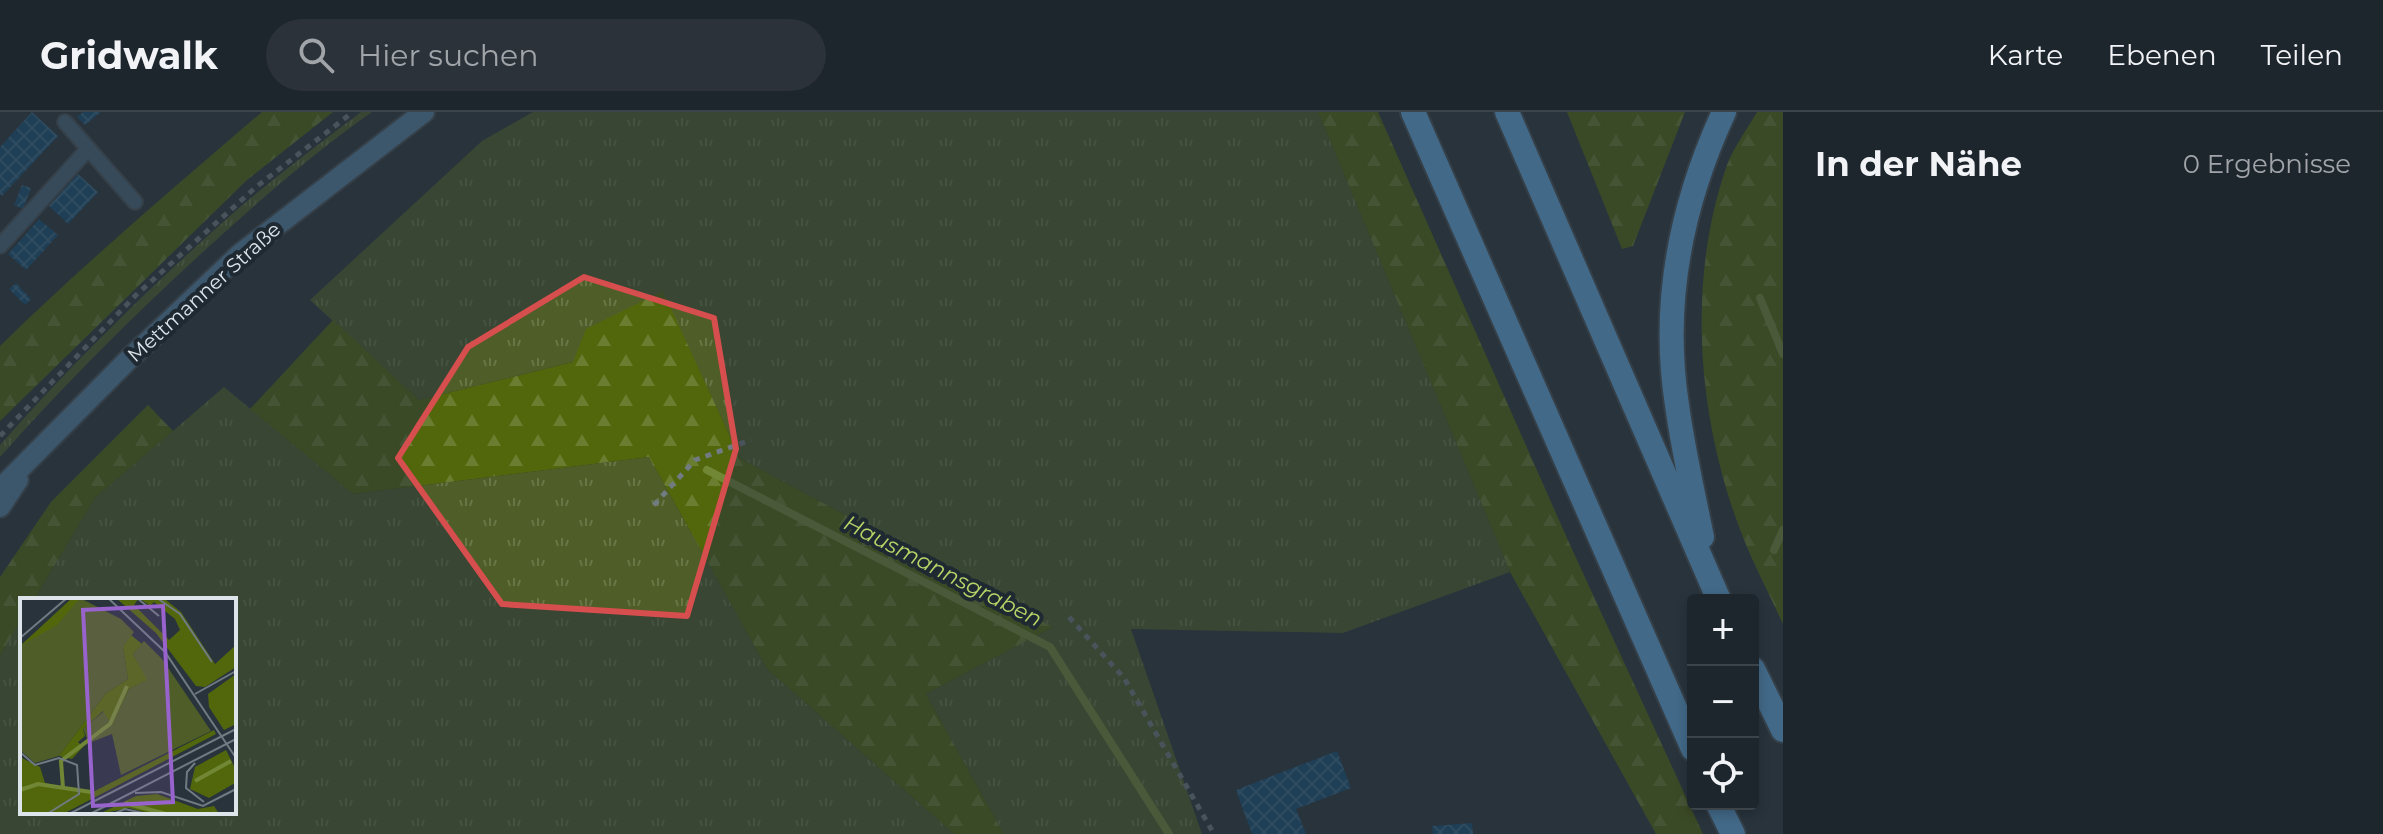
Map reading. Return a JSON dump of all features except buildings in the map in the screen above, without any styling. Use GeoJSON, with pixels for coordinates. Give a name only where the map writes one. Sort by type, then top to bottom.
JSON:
{"type":"FeatureCollection","features":[{"type":"Feature","properties":{"kind":"highway"},"geometry":{"type":"LineString","coordinates":[[1413,112],[1688,738]]}},
{"type":"Feature","properties":{"kind":"highway"},"geometry":{"type":"LineString","coordinates":[[1507,112],[1715,592]]}},
{"type":"Feature","properties":{"kind":"highway"},"geometry":{"type":"LineString","coordinates":[[1715,592],[1676,403],[1672,342],[1674,275],[1685,215],[1707,148],[1724,112]]}},
{"type":"Feature","properties":{"kind":"highway"},"geometry":{"type":"LineString","coordinates":[[1759,681],[1783,730]]}},
{"type":"Feature","properties":{"kind":"highway"},"geometry":{"type":"LineString","coordinates":[[1721,810],[1733,834]]}},
{"type":"Feature","properties":{"kind":"main road","name":"Mettmanner Straße"},"geometry":{"type":"LineString","coordinates":[[0,489],[240,254],[424,112]]}},
{"type":"Feature","properties":{"kind":"main road","name":"Mettmanner Straße"},"geometry":{"type":"LineString","coordinates":[[0,507],[32,456]]}},
{"type":"Feature","properties":{"kind":"lane"},"geometry":{"type":"LineString","coordinates":[[65,122],[135,202]]}},
{"type":"Feature","properties":{"kind":"lane"},"geometry":{"type":"LineString","coordinates":[[0,246],[88,149]]}},
{"type":"Feature","properties":{"kind":"path","name":"Mettmanner Straße"},"geometry":{"type":"LineString","coordinates":[[0,436],[136,295],[256,187],[353,112]]}},
{"type":"Feature","properties":{"kind":"path"},"geometry":{"type":"LineString","coordinates":[[654,505],[695,460],[751,440]]}},
{"type":"Feature","properties":{"kind":"path"},"geometry":{"type":"LineString","coordinates":[[1069,617],[1124,678],[1214,834]]}},
{"type":"Feature","properties":{"kind":"highlighted area"},"geometry":{"type":"Polygon","coordinates":[[[584,277],[714,318],[736,449],[687,616],[502,604],[398,458],[468,347],[584,277]]]}},
{"type":"Feature","properties":{"kind":"green space"},"geometry":{"type":"Polygon","coordinates":[[[262,112],[333,112],[247,180],[0,421],[0,346],[96,256],[262,112]]]}},
{"type":"Feature","properties":{"kind":"green space"},"geometry":{"type":"Polygon","coordinates":[[[361,112],[372,112],[297,170],[196,259],[82,369],[0,457],[0,445],[86,352],[147,293],[240,207],[361,112]]]}},
{"type":"Feature","properties":{"kind":"green space"},"geometry":{"type":"Polygon","coordinates":[[[533,112],[1318,112],[1510,572],[1343,633],[1131,629],[1202,834],[1004,834],[926,694],[1053,627],[740,458],[663,292],[573,362],[419,400],[310,300],[482,141],[533,112]]]}},
{"type":"Feature","properties":{"kind":"green space"},"geometry":{"type":"Polygon","coordinates":[[[1318,112],[1378,112],[1687,799],[1687,810],[1692,810],[1703,834],[1656,834],[1510,572],[1318,112]]]}},
{"type":"Feature","properties":{"kind":"green space"},"geometry":{"type":"Polygon","coordinates":[[[1567,112],[1685,112],[1633,246],[1622,249],[1567,112]]]}},
{"type":"Feature","properties":{"kind":"green space"},"geometry":{"type":"Polygon","coordinates":[[[1757,112],[1783,112],[1783,624],[1743,537],[1724,481],[1713,437],[1702,345],[1706,253],[1714,209],[1730,158],[1757,112]]]}},
{"type":"Feature","properties":{"kind":"green space"},"geometry":{"type":"Polygon","coordinates":[[[663,291],[740,458],[1053,627],[926,694],[1004,834],[954,834],[767,669],[649,457],[353,494],[250,409],[333,320],[419,400],[573,362],[586,329],[663,291]]]}},
{"type":"Feature","properties":{"kind":"green space"},"geometry":{"type":"Polygon","coordinates":[[[224,387],[353,494],[649,457],[767,669],[954,834],[0,834],[0,656],[20,622],[20,814],[236,814],[236,598],[35,598],[95,498],[224,387]]]}},
{"type":"Feature","properties":{"kind":"green space"},"geometry":{"type":"Polygon","coordinates":[[[148,405],[173,431],[95,498],[35,598],[20,598],[20,622],[0,656],[0,577],[51,502],[148,405]]]}},
{"type":"Feature","properties":{"kind":"waterway"},"geometry":{"type":"LineString","coordinates":[[1760,298],[1783,354]]}},
{"type":"Feature","properties":{"kind":"waterway","name":"Hausmannsgraben"},"geometry":{"type":"LineString","coordinates":[[707,470],[1050,647],[1169,834]]}},
{"type":"Feature","properties":{"kind":"waterway"},"geometry":{"type":"LineString","coordinates":[[1774,550],[1783,530]]}}]}
